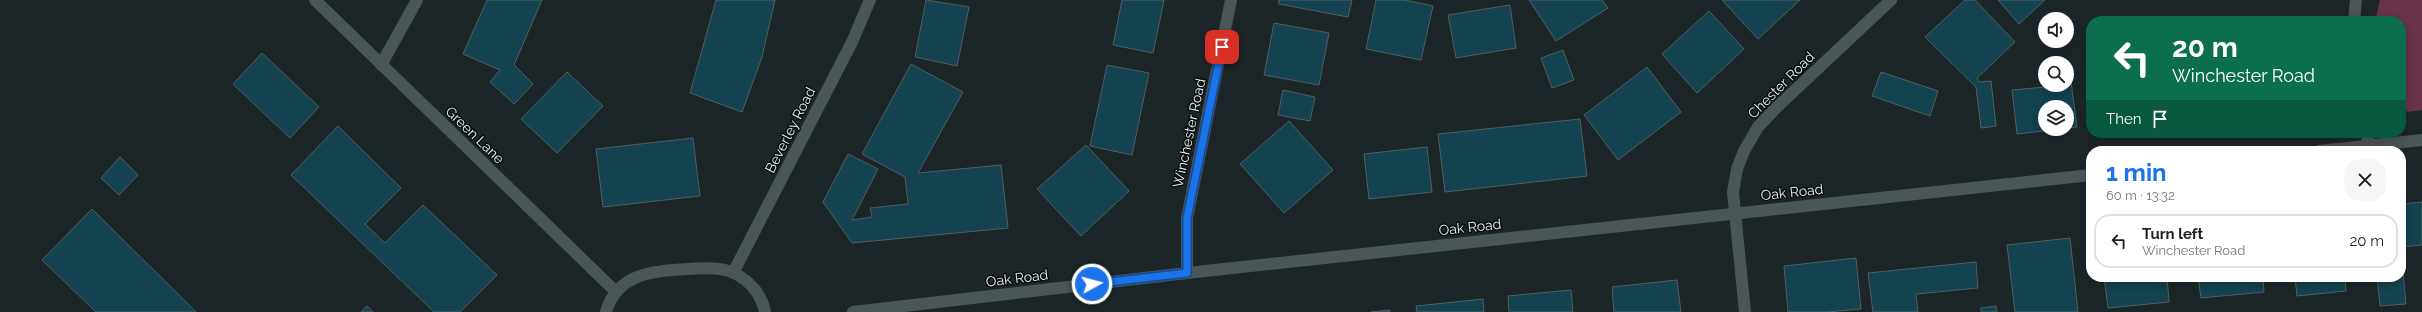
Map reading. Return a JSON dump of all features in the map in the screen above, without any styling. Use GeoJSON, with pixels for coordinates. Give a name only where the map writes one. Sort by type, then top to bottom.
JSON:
{"type":"FeatureCollection","features":[{"type":"Feature","properties":{"kind":"street","name":"Green Lane"},"geometry":{"type":"LineString","coordinates":[[315,0],[616,292]]}},
{"type":"Feature","properties":{"kind":"street"},"geometry":{"type":"LineString","coordinates":[[381,65],[418,0]]}},
{"type":"Feature","properties":{"kind":"street","name":"Beverley Road"},"geometry":{"type":"LineString","coordinates":[[733,273],[852,42],[870,0]]}},
{"type":"Feature","properties":{"kind":"street","name":"Winchester Road"},"geometry":{"type":"LineString","coordinates":[[1187,273],[1187,218],[1231,0]]}},
{"type":"Feature","properties":{"kind":"street","name":"Chester Road"},"geometry":{"type":"LineString","coordinates":[[1745,312],[1733,192],[1737,169],[1744,151],[1758,127],[1776,108],[1891,0]]}},
{"type":"Feature","properties":{"kind":"street"},"geometry":{"type":"LineString","coordinates":[[2354,16],[2356,0]]}},
{"type":"Feature","properties":{"kind":"street"},"geometry":{"type":"LineString","coordinates":[[2368,138],[2369,146],[2422,140]]}},
{"type":"Feature","properties":{"kind":"street","name":"Oak Road"},"geometry":{"type":"LineString","coordinates":[[853,312],[1187,273],[2086,176]]}},
{"type":"Feature","properties":{"kind":"street"},"geometry":{"type":"LineString","coordinates":[[606,312],[616,292],[629,280],[653,271],[702,268],[733,273],[753,287],[763,301],[765,312]]}},
{"type":"Feature","properties":{"kind":"shaded area"},"geometry":{"type":"Polygon","coordinates":[[[2380,0],[2422,0],[2422,110],[2408,112],[2406,111],[2406,16],[2376,16],[2380,0]]]}},
{"type":"Feature","properties":{"kind":"building"},"geometry":{"type":"Polygon","coordinates":[[[487,0],[542,0],[514,65],[533,84],[514,104],[490,82],[500,70],[463,54],[487,0]]]}},
{"type":"Feature","properties":{"kind":"building"},"geometry":{"type":"Polygon","coordinates":[[[716,0],[775,0],[762,57],[742,112],[690,93],[716,0]]]}},
{"type":"Feature","properties":{"kind":"building"},"geometry":{"type":"Polygon","coordinates":[[[926,0],[969,7],[957,66],[915,57],[926,0]]]}},
{"type":"Feature","properties":{"kind":"building"},"geometry":{"type":"Polygon","coordinates":[[[1122,0],[1164,0],[1153,53],[1113,45],[1122,0]]]}},
{"type":"Feature","properties":{"kind":"building"},"geometry":{"type":"Polygon","coordinates":[[[1279,0],[1352,0],[1348,17],[1279,4],[1279,0]]]}},
{"type":"Feature","properties":{"kind":"building"},"geometry":{"type":"Polygon","coordinates":[[[1376,0],[1405,0],[1433,6],[1421,60],[1366,49],[1376,0]]]}},
{"type":"Feature","properties":{"kind":"building"},"geometry":{"type":"Polygon","coordinates":[[[1529,0],[1602,0],[1608,8],[1556,41],[1529,0]]]}},
{"type":"Feature","properties":{"kind":"building"},"geometry":{"type":"Polygon","coordinates":[[[1722,0],[1800,0],[1758,39],[1722,0]]]}},
{"type":"Feature","properties":{"kind":"building"},"geometry":{"type":"Polygon","coordinates":[[[1965,0],[1975,0],[2015,42],[1977,78],[1979,82],[1991,81],[1996,126],[1981,128],[1976,87],[1925,37],[1965,0]]]}},
{"type":"Feature","properties":{"kind":"building"},"geometry":{"type":"Polygon","coordinates":[[[1998,0],[2045,0],[2019,24],[1998,0]]]}},
{"type":"Feature","properties":{"kind":"building"},"geometry":{"type":"Polygon","coordinates":[[[1510,5],[1516,48],[1456,58],[1448,15],[1510,5]]]}},
{"type":"Feature","properties":{"kind":"building"},"geometry":{"type":"Polygon","coordinates":[[[1709,11],[1744,49],[1697,93],[1662,54],[1709,11]]]}},
{"type":"Feature","properties":{"kind":"building"},"geometry":{"type":"Polygon","coordinates":[[[1274,23],[1329,33],[1319,85],[1264,75],[1274,23]]]}},
{"type":"Feature","properties":{"kind":"building"},"geometry":{"type":"Polygon","coordinates":[[[1563,50],[1574,80],[1552,88],[1541,58],[1563,50]]]}},
{"type":"Feature","properties":{"kind":"building"},"geometry":{"type":"Polygon","coordinates":[[[262,53],[319,107],[290,138],[233,84],[262,53]]]}},
{"type":"Feature","properties":{"kind":"building"},"geometry":{"type":"Polygon","coordinates":[[[911,64],[963,92],[918,173],[1001,165],[1008,228],[852,243],[823,202],[848,154],[878,169],[852,220],[872,217],[870,208],[908,204],[905,177],[862,154],[911,64]]]}},
{"type":"Feature","properties":{"kind":"building"},"geometry":{"type":"Polygon","coordinates":[[[1107,65],[1149,73],[1132,155],[1090,146],[1107,65]]]}},
{"type":"Feature","properties":{"kind":"building"},"geometry":{"type":"Polygon","coordinates":[[[1647,67],[1681,112],[1618,160],[1584,115],[1647,67]]]}},
{"type":"Feature","properties":{"kind":"building"},"geometry":{"type":"Polygon","coordinates":[[[567,72],[603,106],[557,153],[521,119],[567,72]]]}},
{"type":"Feature","properties":{"kind":"building"},"geometry":{"type":"Polygon","coordinates":[[[1881,72],[1938,91],[1930,116],[1872,96],[1881,72]]]}},
{"type":"Feature","properties":{"kind":"building"},"geometry":{"type":"Polygon","coordinates":[[[2038,88],[2038,92],[2072,92],[2073,100],[2038,100],[2038,132],[2017,134],[2012,90],[2038,88]]]}},
{"type":"Feature","properties":{"kind":"building"},"geometry":{"type":"Polygon","coordinates":[[[1283,90],[1315,97],[1310,121],[1278,115],[1283,90]]]}},
{"type":"Feature","properties":{"kind":"building"},"geometry":{"type":"Polygon","coordinates":[[[2074,104],[2077,127],[2074,127],[2074,104]]]}},
{"type":"Feature","properties":{"kind":"building"},"geometry":{"type":"Polygon","coordinates":[[[1580,119],[1587,176],[1445,192],[1438,134],[1580,119]]]}},
{"type":"Feature","properties":{"kind":"building"},"geometry":{"type":"Polygon","coordinates":[[[1289,121],[1333,170],[1284,213],[1240,164],[1289,121]]]}},
{"type":"Feature","properties":{"kind":"building"},"geometry":{"type":"Polygon","coordinates":[[[338,126],[401,188],[365,224],[385,243],[423,205],[497,275],[460,312],[434,312],[291,175],[338,126]]]}},
{"type":"Feature","properties":{"kind":"building"},"geometry":{"type":"Polygon","coordinates":[[[693,138],[700,196],[603,207],[596,149],[693,138]]]}},
{"type":"Feature","properties":{"kind":"building"},"geometry":{"type":"Polygon","coordinates":[[[1086,145],[1129,191],[1081,236],[1037,189],[1086,145]]]}},
{"type":"Feature","properties":{"kind":"building"},"geometry":{"type":"Polygon","coordinates":[[[1427,147],[1432,192],[1369,199],[1364,154],[1427,147]]]}},
{"type":"Feature","properties":{"kind":"building"},"geometry":{"type":"Polygon","coordinates":[[[120,157],[138,175],[119,195],[101,178],[120,157]]]}},
{"type":"Feature","properties":{"kind":"building"},"geometry":{"type":"Polygon","coordinates":[[[2422,202],[2422,245],[2406,247],[2406,204],[2422,202]]]}},
{"type":"Feature","properties":{"kind":"building"},"geometry":{"type":"Polygon","coordinates":[[[92,209],[196,312],[96,312],[42,260],[92,209]]]}},
{"type":"Feature","properties":{"kind":"building"},"geometry":{"type":"Polygon","coordinates":[[[2070,238],[2078,312],[2015,312],[2007,245],[2070,238]]]}},
{"type":"Feature","properties":{"kind":"building"},"geometry":{"type":"Polygon","coordinates":[[[1856,258],[1861,309],[1827,312],[1788,312],[1784,266],[1856,258]]]}},
{"type":"Feature","properties":{"kind":"building"},"geometry":{"type":"Polygon","coordinates":[[[1976,262],[1978,288],[1916,294],[1918,312],[1873,312],[1868,273],[1976,262]]]}},
{"type":"Feature","properties":{"kind":"building"},"geometry":{"type":"Polygon","coordinates":[[[1677,280],[1681,312],[1614,312],[1612,287],[1677,280]]]}},
{"type":"Feature","properties":{"kind":"building"},"geometry":{"type":"Polygon","coordinates":[[[2105,282],[2167,282],[2169,302],[2108,308],[2105,282]]]}},
{"type":"Feature","properties":{"kind":"building"},"geometry":{"type":"Polygon","coordinates":[[[2199,282],[2263,282],[2264,292],[2201,298],[2199,282]]]}},
{"type":"Feature","properties":{"kind":"building"},"geometry":{"type":"Polygon","coordinates":[[[2296,282],[2345,282],[2346,291],[2297,296],[2296,282]]]}},
{"type":"Feature","properties":{"kind":"building"},"geometry":{"type":"Polygon","coordinates":[[[2378,282],[2404,282],[2406,304],[2380,306],[2378,282]]]}},
{"type":"Feature","properties":{"kind":"building"},"geometry":{"type":"Polygon","coordinates":[[[1571,290],[1573,312],[1509,312],[1508,296],[1571,290]]]}},
{"type":"Feature","properties":{"kind":"building"},"geometry":{"type":"Polygon","coordinates":[[[1483,299],[1484,312],[1417,312],[1416,306],[1483,299]]]}},
{"type":"Feature","properties":{"kind":"building"},"geometry":{"type":"Polygon","coordinates":[[[367,306],[373,312],[361,312],[367,306]]]}},
{"type":"Feature","properties":{"kind":"building"},"geometry":{"type":"Polygon","coordinates":[[[1996,306],[1997,312],[1981,312],[1981,308],[1996,306]]]}},
{"type":"Feature","properties":{"kind":"building"},"geometry":{"type":"Polygon","coordinates":[[[1390,310],[1390,312],[1371,312],[1390,310]]]}},
{"type":"Feature","properties":{"kind":"route"},"geometry":{"type":"LineString","coordinates":[[1092,284],[1187,273],[1187,218],[1222,47]]}}]}
